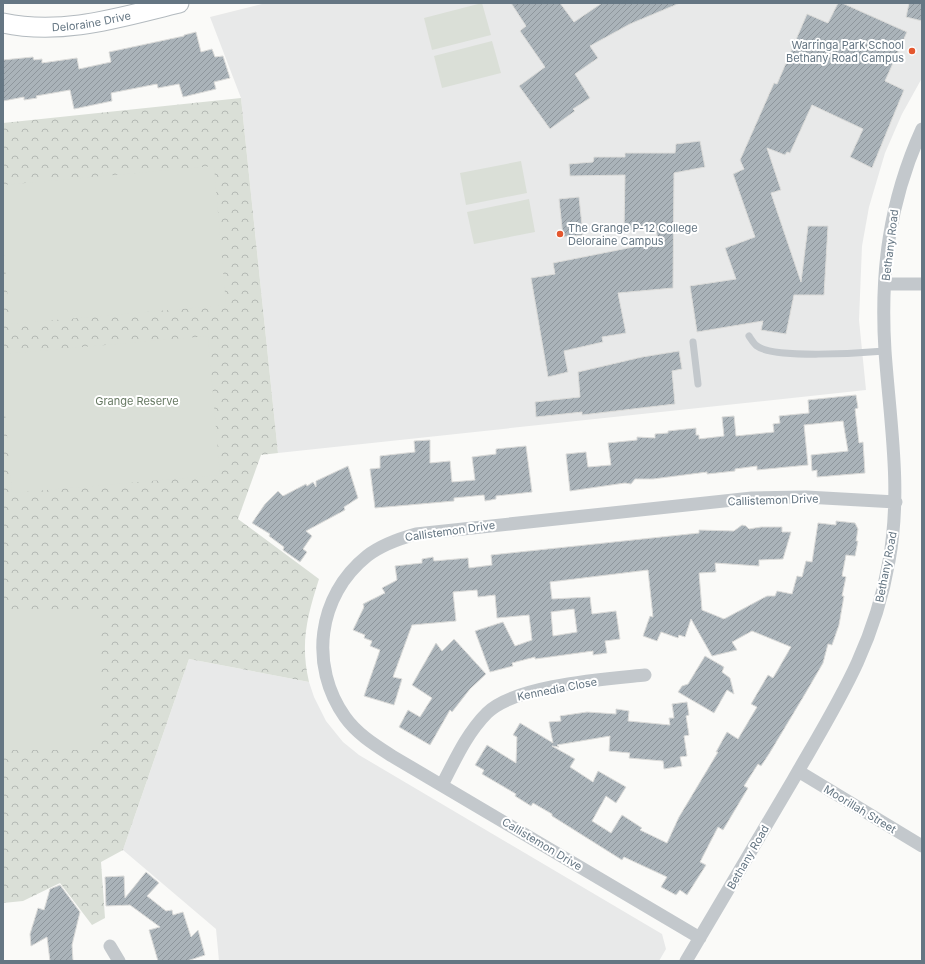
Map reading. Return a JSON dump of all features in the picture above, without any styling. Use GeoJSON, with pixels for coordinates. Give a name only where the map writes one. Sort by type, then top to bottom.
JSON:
{"type":"FeatureCollection","features":[{"type":"Feature","properties":{"kind":"street","name":"Deloraine Drive"},"geometry":{"type":"LineString","coordinates":[[3,22],[40,27],[80,25],[178,3]]}},
{"type":"Feature","properties":{"kind":"street","name":"Bethany Road"},"geometry":{"type":"LineString","coordinates":[[686,961],[846,689],[873,626],[890,560],[896,502],[895,460],[885,351],[884,284],[887,249],[897,196],[922,129]]}},
{"type":"Feature","properties":{"kind":"street"},"geometry":{"type":"LineString","coordinates":[[884,284],[922,284]]}},
{"type":"Feature","properties":{"kind":"street","name":"Callistemon Drive"},"geometry":{"type":"LineString","coordinates":[[700,938],[370,742],[357,731],[346,718],[336,702],[325,674],[322,660],[323,635],[332,600],[354,567],[384,545],[416,534],[752,498],[806,497],[896,502]]}},
{"type":"Feature","properties":{"kind":"street","name":"Kennedia Close"},"geometry":{"type":"LineString","coordinates":[[442,785],[466,739],[476,725],[488,712],[502,702],[517,696],[547,688],[645,675]]}},
{"type":"Feature","properties":{"kind":"street","name":"Moorillah Street"},"geometry":{"type":"LineString","coordinates":[[798,771],[922,846]]}},
{"type":"Feature","properties":{"kind":"street"},"geometry":{"type":"LineString","coordinates":[[110,946],[119,961]]}},
{"type":"Feature","properties":{"kind":"lane"},"geometry":{"type":"LineString","coordinates":[[749,336],[757,347],[772,351],[802,353],[885,351]]}},
{"type":"Feature","properties":{"kind":"lane"},"geometry":{"type":"LineString","coordinates":[[693,342],[698,384]]}},
{"type":"Feature","properties":{"kind":"shaded area","name":"The Grange P-12 College Deloraine Campus"},"geometry":{"type":"Polygon","coordinates":[[[266,3],[922,3],[922,78],[902,114],[885,153],[869,207],[862,246],[859,320],[866,390],[278,453],[241,98],[210,17],[266,3]]]}},
{"type":"Feature","properties":{"kind":"shaded area"},"geometry":{"type":"Polygon","coordinates":[[[189,659],[309,682],[314,697],[326,721],[343,742],[359,755],[662,934],[666,949],[659,961],[219,961],[216,929],[123,850],[189,659]]]}},
{"type":"Feature","properties":{"kind":"green space"},"geometry":{"type":"Polygon","coordinates":[[[482,3],[491,35],[432,50],[424,18],[482,3]]]}},
{"type":"Feature","properties":{"kind":"green space"},"geometry":{"type":"Polygon","coordinates":[[[492,41],[501,73],[442,88],[434,56],[492,41]]]}},
{"type":"Feature","properties":{"kind":"green space","name":"Grange Reserve"},"geometry":{"type":"Polygon","coordinates":[[[241,98],[278,453],[261,455],[238,519],[319,579],[306,630],[305,655],[309,682],[189,659],[123,850],[101,862],[105,918],[92,925],[60,883],[23,901],[3,903],[3,123],[241,98]]]}},
{"type":"Feature","properties":{"kind":"green space"},"geometry":{"type":"Polygon","coordinates":[[[521,161],[527,193],[466,205],[460,173],[521,161]]]}},
{"type":"Feature","properties":{"kind":"green space"},"geometry":{"type":"Polygon","coordinates":[[[214,166],[226,305],[10,324],[3,243],[3,185],[214,166]]]}},
{"type":"Feature","properties":{"kind":"green space"},"geometry":{"type":"Polygon","coordinates":[[[529,199],[535,232],[474,244],[467,212],[529,199]]]}},
{"type":"Feature","properties":{"kind":"green space"},"geometry":{"type":"Polygon","coordinates":[[[208,336],[220,475],[12,493],[3,389],[3,354],[208,336]]]}},
{"type":"Feature","properties":{"kind":"green space"},"geometry":{"type":"Polygon","coordinates":[[[3,609],[99,609],[99,750],[3,750],[3,609]]]}},
{"type":"Feature","properties":{"kind":"building"},"geometry":{"type":"Polygon","coordinates":[[[511,3],[560,3],[574,22],[602,3],[680,3],[630,24],[590,46],[598,58],[575,74],[590,98],[573,109],[575,111],[550,129],[519,86],[545,67],[520,31],[526,26],[511,3]]]}},
{"type":"Feature","properties":{"kind":"building"},"geometry":{"type":"Polygon","coordinates":[[[838,3],[842,3],[907,32],[885,81],[904,90],[872,168],[850,157],[863,129],[812,105],[790,153],[787,152],[785,155],[767,148],[781,190],[771,193],[801,282],[808,226],[828,226],[824,295],[794,295],[786,334],[761,330],[763,321],[697,332],[690,286],[736,279],[725,248],[755,237],[733,174],[744,169],[740,160],[774,83],[777,84],[807,14],[828,23],[838,3]]]}},
{"type":"Feature","properties":{"kind":"building"},"geometry":{"type":"Polygon","coordinates":[[[909,3],[922,3],[922,21],[906,17],[909,3]]]}},
{"type":"Feature","properties":{"kind":"building"},"geometry":{"type":"Polygon","coordinates":[[[196,32],[201,52],[212,49],[215,57],[223,56],[230,78],[214,82],[216,89],[183,97],[179,84],[158,88],[157,84],[111,93],[112,101],[74,109],[70,90],[36,96],[37,98],[24,100],[24,97],[3,101],[3,60],[33,57],[34,60],[42,59],[42,63],[77,58],[79,69],[111,62],[109,52],[184,36],[196,32]]]}},
{"type":"Feature","properties":{"kind":"building"},"geometry":{"type":"Polygon","coordinates":[[[700,141],[705,167],[674,173],[673,288],[618,293],[626,333],[602,337],[603,342],[564,351],[568,372],[548,377],[531,278],[555,274],[553,263],[658,242],[656,228],[624,231],[625,175],[570,176],[569,164],[593,162],[594,157],[625,157],[625,153],[675,153],[676,144],[700,141]]]}},
{"type":"Feature","properties":{"kind":"building"},"geometry":{"type":"Polygon","coordinates":[[[579,197],[583,235],[563,237],[559,199],[579,197]]]}},
{"type":"Feature","properties":{"kind":"building"},"geometry":{"type":"Polygon","coordinates":[[[679,351],[682,369],[672,371],[675,404],[582,415],[582,412],[536,417],[535,402],[580,397],[578,372],[642,357],[679,351]]]}},
{"type":"Feature","properties":{"kind":"building"},"geometry":{"type":"Polygon","coordinates":[[[856,395],[858,408],[855,409],[859,443],[863,442],[865,473],[817,477],[817,470],[812,471],[811,455],[848,451],[843,421],[804,425],[808,465],[757,470],[757,466],[735,469],[735,471],[707,474],[707,472],[653,479],[635,479],[631,484],[625,483],[570,491],[566,454],[586,452],[588,467],[611,465],[608,443],[637,440],[637,437],[655,438],[655,434],[696,428],[696,435],[699,435],[699,439],[724,436],[722,417],[734,416],[736,436],[774,432],[773,424],[780,423],[779,416],[809,413],[808,400],[856,395]]]}},
{"type":"Feature","properties":{"kind":"building"},"geometry":{"type":"Polygon","coordinates":[[[430,440],[430,463],[450,461],[452,482],[475,480],[472,457],[496,454],[496,449],[526,446],[532,492],[496,496],[496,499],[485,501],[484,495],[454,498],[454,501],[375,508],[370,469],[380,468],[380,456],[415,452],[414,441],[430,440]]]}},
{"type":"Feature","properties":{"kind":"building"},"geometry":{"type":"Polygon","coordinates":[[[348,466],[358,498],[344,507],[345,510],[306,531],[312,536],[303,549],[307,552],[300,562],[283,550],[284,547],[269,536],[270,534],[252,523],[265,504],[278,491],[283,496],[313,482],[316,487],[316,481],[348,466]]]}},
{"type":"Feature","properties":{"kind":"building"},"geometry":{"type":"Polygon","coordinates":[[[836,521],[855,523],[858,529],[856,541],[858,541],[855,556],[846,555],[842,576],[846,577],[842,596],[844,596],[839,625],[832,645],[828,644],[823,663],[769,754],[761,766],[758,764],[744,786],[748,788],[723,830],[718,827],[700,862],[706,865],[687,895],[680,890],[676,895],[661,887],[667,877],[624,857],[622,860],[552,816],[552,814],[533,803],[531,806],[515,796],[516,794],[482,774],[484,770],[475,765],[487,745],[516,763],[517,737],[513,735],[520,723],[553,743],[549,722],[561,721],[560,716],[587,712],[616,714],[616,709],[629,711],[628,721],[670,725],[669,718],[674,718],[672,704],[687,702],[689,715],[686,716],[689,735],[684,736],[687,756],[680,757],[682,766],[664,769],[663,761],[629,758],[630,753],[609,751],[610,736],[557,745],[559,747],[552,746],[575,759],[570,767],[593,782],[598,771],[626,787],[616,803],[606,796],[592,821],[611,833],[622,815],[642,828],[640,830],[667,843],[679,817],[718,752],[716,752],[727,732],[738,739],[757,707],[751,704],[768,675],[773,678],[791,647],[752,631],[732,642],[737,650],[712,656],[691,619],[685,637],[679,635],[678,638],[661,632],[657,641],[643,636],[650,616],[653,617],[648,570],[550,582],[552,599],[590,597],[592,614],[616,611],[620,639],[605,641],[607,653],[593,655],[593,651],[535,659],[535,657],[512,663],[513,666],[490,672],[475,631],[503,622],[515,646],[532,640],[529,615],[497,618],[495,595],[478,597],[477,590],[453,592],[456,621],[412,625],[393,677],[402,679],[394,705],[364,696],[380,650],[370,646],[372,641],[364,638],[365,635],[353,630],[364,607],[363,604],[385,593],[382,588],[397,580],[395,566],[422,563],[422,559],[433,557],[434,561],[468,558],[469,568],[492,565],[491,555],[699,533],[699,530],[734,531],[742,525],[749,529],[761,527],[782,527],[782,532],[791,532],[783,559],[759,560],[759,566],[715,563],[716,572],[699,573],[702,610],[724,619],[767,596],[775,596],[777,591],[792,594],[797,576],[802,577],[806,561],[812,562],[818,523],[836,525],[836,521]],[[574,609],[551,612],[553,636],[577,632],[574,609]]]}},
{"type":"Feature","properties":{"kind":"building"},"geometry":{"type":"Polygon","coordinates":[[[454,639],[486,674],[470,689],[452,712],[450,710],[430,745],[399,727],[408,710],[420,717],[432,698],[412,685],[436,643],[442,651],[454,639]]]}},
{"type":"Feature","properties":{"kind":"building"},"geometry":{"type":"Polygon","coordinates":[[[705,656],[724,667],[722,672],[730,678],[734,694],[727,690],[714,713],[678,692],[682,686],[688,684],[705,656]]]}},
{"type":"Feature","properties":{"kind":"building"},"geometry":{"type":"Polygon","coordinates":[[[146,872],[159,883],[147,896],[166,911],[172,910],[173,915],[183,912],[191,937],[198,930],[205,955],[187,961],[158,961],[149,930],[160,927],[130,905],[106,906],[105,877],[124,876],[125,898],[146,872]]]}},
{"type":"Feature","properties":{"kind":"building"},"geometry":{"type":"Polygon","coordinates":[[[60,885],[80,912],[72,945],[73,961],[50,961],[47,937],[31,946],[30,934],[38,908],[44,910],[50,889],[60,885]]]}},
{"type":"Feature","properties":{"kind":"place","name":"Warringa Park School Bethany Road Campus"},"geometry":{"type":"Point","coordinates":[912,51]}},
{"type":"Feature","properties":{"kind":"place","name":"The Grange P-12 College Deloraine Campus"},"geometry":{"type":"Point","coordinates":[560,234]}}]}
